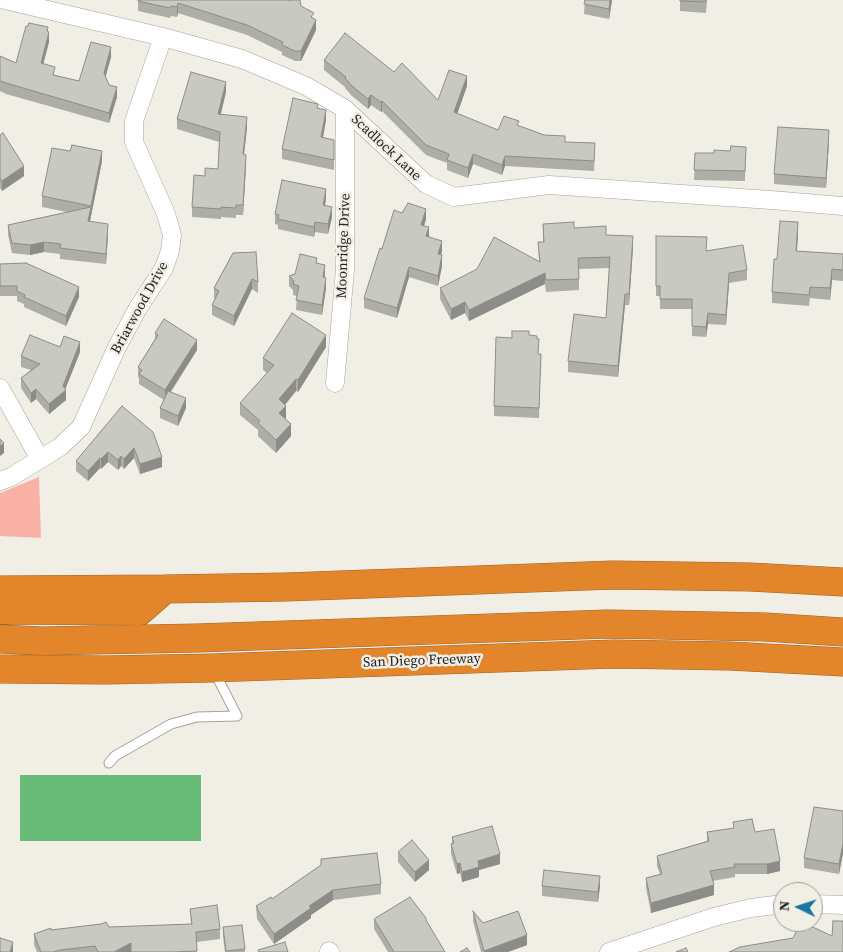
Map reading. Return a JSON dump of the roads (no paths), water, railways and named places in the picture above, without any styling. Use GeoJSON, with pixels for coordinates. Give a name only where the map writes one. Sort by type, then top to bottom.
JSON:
{"type":"FeatureCollection","features":[{"type":"Feature","properties":{"kind":"highway"},"geometry":{"type":"LineString","coordinates":[[0,590],[286,587],[613,575],[750,577],[843,582]]}},
{"type":"Feature","properties":{"kind":"highway"},"geometry":{"type":"LineString","coordinates":[[0,610],[140,611],[165,589]]}},
{"type":"Feature","properties":{"kind":"highway"},"geometry":{"type":"LineString","coordinates":[[0,639],[42,641],[197,638],[608,624],[765,627],[843,632]]}},
{"type":"Feature","properties":{"kind":"highway","name":"San Diego Freeway"},"geometry":{"type":"LineString","coordinates":[[0,669],[212,668],[614,654],[730,656],[843,662]]}},
{"type":"Feature","properties":{"kind":"street","name":"Scadlock Lane"},"geometry":{"type":"LineString","coordinates":[[5,0],[163,37],[242,59],[306,86],[345,109],[426,184],[454,197],[550,185],[843,206]]}},
{"type":"Feature","properties":{"kind":"street","name":"Briarwood Drive"},"geometry":{"type":"LineString","coordinates":[[0,481],[11,478],[60,447],[81,427],[118,347],[138,308],[164,268],[170,252],[172,235],[166,214],[134,142],[134,122],[163,37]]}},
{"type":"Feature","properties":{"kind":"street","name":"Moonridge Drive"},"geometry":{"type":"LineString","coordinates":[[335,383],[346,270],[345,109]]}},
{"type":"Feature","properties":{"kind":"street"},"geometry":{"type":"LineString","coordinates":[[0,388],[40,459]]}},
{"type":"Feature","properties":{"kind":"street"},"geometry":{"type":"LineString","coordinates":[[823,904],[843,905]]}},
{"type":"Feature","properties":{"kind":"street"},"geometry":{"type":"LineString","coordinates":[[609,952],[714,917],[751,908],[773,905]]}},
{"type":"Feature","properties":{"kind":"lane"},"geometry":{"type":"LineString","coordinates":[[109,763],[115,756],[171,724],[197,717],[237,716],[212,668]]}}]}
